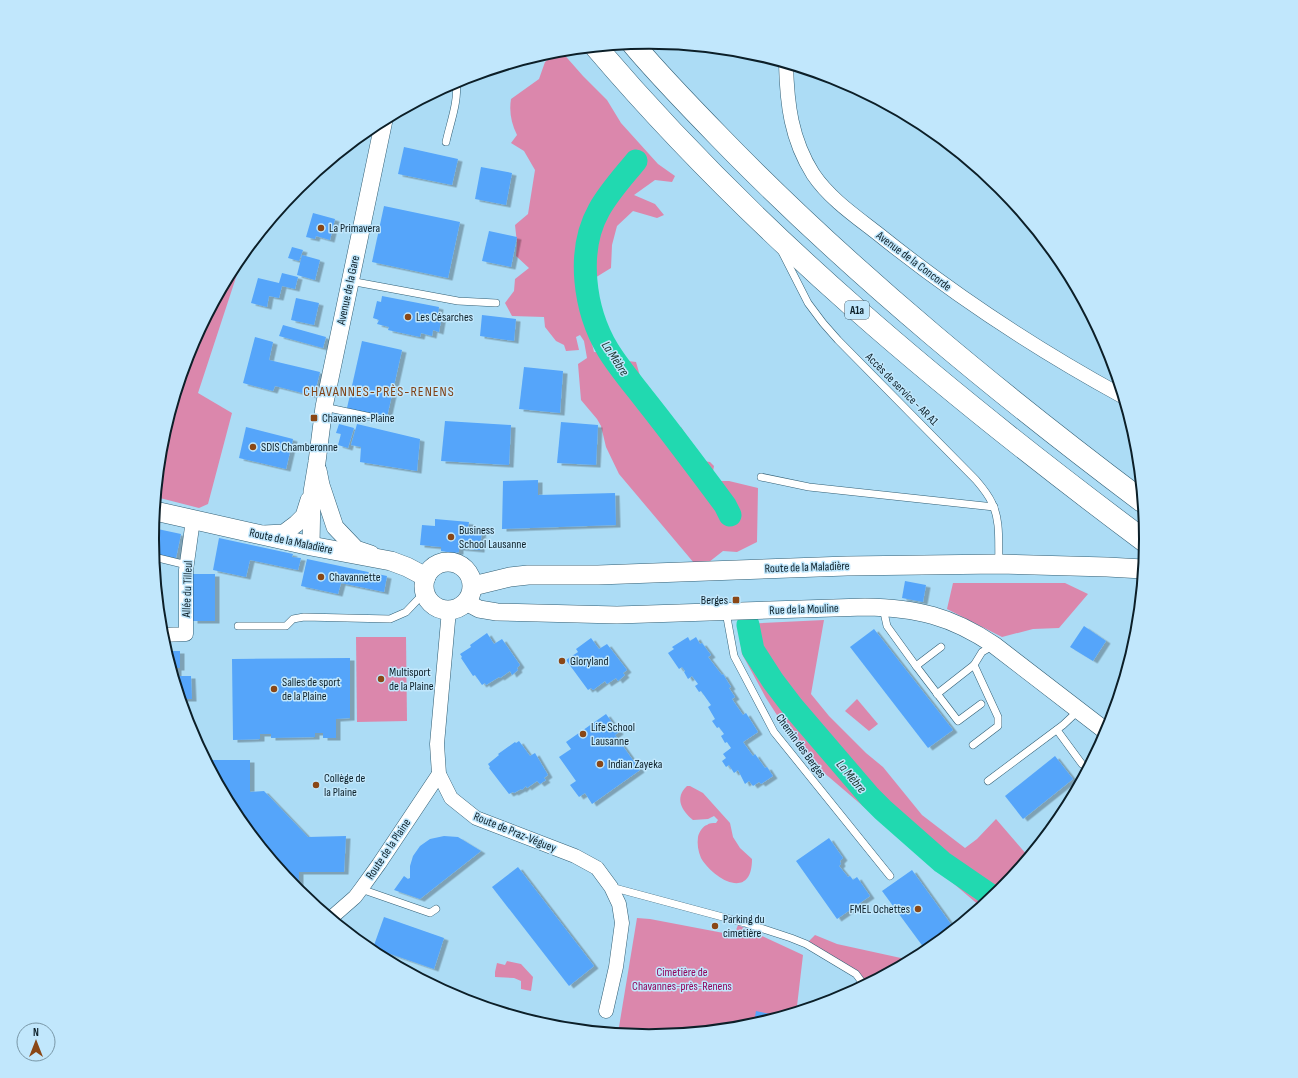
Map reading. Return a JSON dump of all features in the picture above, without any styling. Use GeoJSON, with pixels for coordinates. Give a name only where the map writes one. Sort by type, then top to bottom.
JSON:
{"type":"FeatureCollection","features":[{"type":"Feature","properties":{"kind":"highway","name":"A1a"},"geometry":{"type":"LineString","coordinates":[[638,49],[723,141],[795,212],[893,302],[983,377],[1137,497]]}},
{"type":"Feature","properties":{"kind":"highway","name":"A1a"},"geometry":{"type":"LineString","coordinates":[[600,52],[685,146],[772,233],[834,290],[919,364],[1020,446],[1139,537]]}},
{"type":"Feature","properties":{"kind":"main road","name":"Route de la Maladière"},"geometry":{"type":"LineString","coordinates":[[160,512],[311,546],[391,561],[407,567],[425,585]]}},
{"type":"Feature","properties":{"kind":"main road"},"geometry":{"type":"LineString","coordinates":[[453,562],[458,564],[468,572],[471,578],[469,594],[458,608],[449,610],[440,609],[431,603],[425,585],[430,570],[441,563],[453,562]]}},
{"type":"Feature","properties":{"kind":"main road","name":"Route de la Maladière"},"geometry":{"type":"LineString","coordinates":[[469,594],[510,576],[528,575],[606,575],[847,566],[999,564],[1106,567],[1138,570]]}},
{"type":"Feature","properties":{"kind":"street","name":"Avenue de la Concorde"},"geometry":{"type":"LineString","coordinates":[[786,69],[786,87],[790,116],[796,140],[804,158],[822,186],[847,209],[888,242],[953,291],[1087,377],[1116,393]]}},
{"type":"Feature","properties":{"kind":"street","name":"Avenue de la Gare"},"geometry":{"type":"LineString","coordinates":[[311,546],[312,492],[324,407],[382,129]]}},
{"type":"Feature","properties":{"kind":"street","name":"Avenue de la Gare"},"geometry":{"type":"LineString","coordinates":[[317,462],[321,485],[335,527],[356,549],[391,561]]}},
{"type":"Feature","properties":{"kind":"street","name":"Avenue de la Gare"},"geometry":{"type":"LineString","coordinates":[[261,535],[284,533],[296,524],[304,516],[312,492]]}},
{"type":"Feature","properties":{"kind":"street","name":"Allée du Tilleul"},"geometry":{"type":"LineString","coordinates":[[168,635],[186,634],[186,570],[193,520]]}},
{"type":"Feature","properties":{"kind":"street","name":"Rue de la Mouline"},"geometry":{"type":"LineString","coordinates":[[469,594],[479,609],[501,612],[618,615],[883,607],[928,614],[950,621],[975,632],[1102,728]]}},
{"type":"Feature","properties":{"kind":"street","name":"Route de Praz-Véguey"},"geometry":{"type":"LineString","coordinates":[[449,610],[436,744],[439,774],[451,798],[476,818],[575,856],[597,868],[611,887],[619,904],[622,923],[617,960],[606,1011]]}},
{"type":"Feature","properties":{"kind":"street","name":"Route de la Plaine"},"geometry":{"type":"LineString","coordinates":[[335,915],[355,897],[361,889],[439,774]]}},
{"type":"Feature","properties":{"kind":"lane"},"geometry":{"type":"LineString","coordinates":[[446,142],[455,104],[457,88]]}},
{"type":"Feature","properties":{"kind":"lane","name":"Accès de service - AR A1"},"geometry":{"type":"LineString","coordinates":[[772,233],[802,292],[814,312],[823,323],[976,480],[988,496],[994,507],[998,531],[999,564]]}},
{"type":"Feature","properties":{"kind":"lane"},"geometry":{"type":"LineString","coordinates":[[350,281],[458,301],[496,303]]}},
{"type":"Feature","properties":{"kind":"lane"},"geometry":{"type":"LineString","coordinates":[[324,407],[371,417]]}},
{"type":"Feature","properties":{"kind":"lane"},"geometry":{"type":"LineString","coordinates":[[761,476],[809,487],[994,507]]}},
{"type":"Feature","properties":{"kind":"lane"},"geometry":{"type":"LineString","coordinates":[[160,558],[187,565]]}},
{"type":"Feature","properties":{"kind":"lane"},"geometry":{"type":"LineString","coordinates":[[238,626],[286,626],[293,619],[304,617],[390,619],[406,612],[425,585]]}},
{"type":"Feature","properties":{"kind":"lane"},"geometry":{"type":"LineString","coordinates":[[883,607],[887,626],[958,721],[980,704]]}},
{"type":"Feature","properties":{"kind":"lane","name":"Chemin des Berges"},"geometry":{"type":"LineString","coordinates":[[726,612],[734,656],[774,732],[890,876]]}},
{"type":"Feature","properties":{"kind":"lane"},"geometry":{"type":"LineString","coordinates":[[937,694],[974,665],[982,652],[994,645]]}},
{"type":"Feature","properties":{"kind":"lane"},"geometry":{"type":"LineString","coordinates":[[916,666],[941,647]]}},
{"type":"Feature","properties":{"kind":"lane"},"geometry":{"type":"LineString","coordinates":[[973,745],[998,726],[998,717],[974,665]]}},
{"type":"Feature","properties":{"kind":"lane"},"geometry":{"type":"LineString","coordinates":[[988,781],[1057,730],[1079,710]]}},
{"type":"Feature","properties":{"kind":"lane"},"geometry":{"type":"LineString","coordinates":[[1057,730],[1082,764]]}},
{"type":"Feature","properties":{"kind":"lane"},"geometry":{"type":"LineString","coordinates":[[611,887],[745,923],[791,938],[806,944],[856,974],[861,981]]}},
{"type":"Feature","properties":{"kind":"lane"},"geometry":{"type":"LineString","coordinates":[[361,889],[430,913],[436,909]]}},
{"type":"Feature","properties":{"kind":"green space"},"geometry":{"type":"Polygon","coordinates":[[[565,56],[607,100],[621,123],[658,164],[675,176],[672,182],[655,180],[634,195],[655,204],[664,215],[657,218],[633,211],[617,226],[612,245],[611,268],[585,284],[585,314],[594,352],[613,353],[621,366],[628,361],[636,362],[640,376],[636,383],[651,397],[651,404],[671,429],[681,427],[703,461],[710,462],[714,466],[711,481],[729,481],[758,488],[757,542],[737,552],[723,551],[704,566],[694,563],[619,474],[606,447],[601,426],[581,400],[578,364],[587,358],[584,341],[580,335],[576,337],[579,350],[566,351],[564,345],[556,341],[545,327],[544,317],[512,316],[505,303],[514,291],[515,279],[529,268],[516,256],[517,243],[515,225],[528,214],[535,170],[524,151],[511,143],[517,135],[511,117],[511,99],[539,79],[545,62],[549,59],[565,56]]]}},
{"type":"Feature","properties":{"kind":"green space"},"geometry":{"type":"Polygon","coordinates":[[[237,276],[198,393],[232,413],[208,504],[199,508],[161,498],[168,443],[185,381],[196,351],[225,294],[237,276]]]}},
{"type":"Feature","properties":{"kind":"green space"},"geometry":{"type":"Polygon","coordinates":[[[953,583],[1065,583],[1088,594],[1059,628],[1033,629],[1002,637],[947,609],[953,583]]]}},
{"type":"Feature","properties":{"kind":"green space"},"geometry":{"type":"Polygon","coordinates":[[[824,620],[811,694],[829,716],[866,753],[883,767],[922,815],[965,848],[977,839],[996,819],[1025,853],[976,903],[802,754],[766,698],[742,654],[738,627],[744,624],[824,620]]]}},
{"type":"Feature","properties":{"kind":"green space","name":"Multisport de la Plaine"},"geometry":{"type":"Polygon","coordinates":[[[356,637],[406,637],[407,721],[357,722],[356,637]]]}},
{"type":"Feature","properties":{"kind":"green space"},"geometry":{"type":"Polygon","coordinates":[[[857,699],[878,724],[869,731],[845,711],[857,699]]]}},
{"type":"Feature","properties":{"kind":"green space"},"geometry":{"type":"Polygon","coordinates":[[[687,786],[690,786],[703,793],[730,823],[733,837],[740,848],[752,859],[750,872],[746,880],[739,883],[723,879],[714,873],[701,858],[698,850],[699,833],[704,827],[710,823],[716,823],[718,820],[714,816],[708,819],[693,820],[686,813],[680,800],[683,791],[687,786]]]}},
{"type":"Feature","properties":{"kind":"green space","name":"Cimetière de Chavannes-près-Renens"},"geometry":{"type":"Polygon","coordinates":[[[637,918],[650,919],[734,935],[738,925],[803,955],[797,1006],[745,1020],[713,1025],[681,1028],[619,1028],[637,918]]]}},
{"type":"Feature","properties":{"kind":"green space"},"geometry":{"type":"Polygon","coordinates":[[[815,935],[837,944],[902,958],[862,980],[806,944],[815,935]]]}},
{"type":"Feature","properties":{"kind":"green space"},"geometry":{"type":"Polygon","coordinates":[[[507,961],[521,964],[533,977],[531,991],[521,989],[521,981],[514,978],[495,977],[497,963],[505,965],[507,961]]]}},
{"type":"Feature","properties":{"kind":"building"},"geometry":{"type":"Polygon","coordinates":[[[404,147],[458,159],[452,185],[398,174],[404,147]]]}},
{"type":"Feature","properties":{"kind":"building"},"geometry":{"type":"Polygon","coordinates":[[[481,167],[512,173],[506,205],[475,199],[481,167]]]}},
{"type":"Feature","properties":{"kind":"building"},"geometry":{"type":"Polygon","coordinates":[[[384,206],[460,222],[448,278],[372,262],[384,206]]]}},
{"type":"Feature","properties":{"kind":"building","name":"La Primavera"},"geometry":{"type":"Polygon","coordinates":[[[313,213],[335,219],[330,240],[316,236],[315,239],[306,237],[313,213]]]}},
{"type":"Feature","properties":{"kind":"building"},"geometry":{"type":"Polygon","coordinates":[[[489,231],[517,237],[511,267],[482,261],[489,231]]]}},
{"type":"Feature","properties":{"kind":"building"},"geometry":{"type":"Polygon","coordinates":[[[292,247],[303,250],[299,261],[288,258],[292,247]]]}},
{"type":"Feature","properties":{"kind":"building"},"geometry":{"type":"Polygon","coordinates":[[[302,255],[320,260],[315,280],[297,275],[302,255]]]}},
{"type":"Feature","properties":{"kind":"building"},"geometry":{"type":"Polygon","coordinates":[[[282,273],[298,277],[295,289],[282,286],[279,298],[269,296],[267,307],[251,303],[258,278],[279,283],[282,273]]]}},
{"type":"Feature","properties":{"kind":"building","name":"Les Césarches"},"geometry":{"type":"Polygon","coordinates":[[[382,296],[439,307],[438,314],[442,315],[439,332],[433,330],[432,336],[421,333],[420,337],[388,330],[389,327],[377,324],[379,320],[373,318],[377,301],[381,302],[382,296]]]}},
{"type":"Feature","properties":{"kind":"building"},"geometry":{"type":"Polygon","coordinates":[[[296,298],[319,303],[314,325],[291,320],[296,298]]]}},
{"type":"Feature","properties":{"kind":"building"},"geometry":{"type":"Polygon","coordinates":[[[482,315],[516,319],[514,341],[480,336],[482,315]]]}},
{"type":"Feature","properties":{"kind":"building"},"geometry":{"type":"Polygon","coordinates":[[[283,325],[326,337],[323,348],[279,336],[283,325]]]}},
{"type":"Feature","properties":{"kind":"building"},"geometry":{"type":"Polygon","coordinates":[[[255,337],[273,342],[269,360],[320,372],[314,396],[275,386],[273,391],[243,383],[255,337]]]}},
{"type":"Feature","properties":{"kind":"building"},"geometry":{"type":"Polygon","coordinates":[[[362,341],[402,350],[387,417],[347,408],[362,341]]]}},
{"type":"Feature","properties":{"kind":"building"},"geometry":{"type":"Polygon","coordinates":[[[524,367],[563,371],[560,413],[519,409],[524,367]]]}},
{"type":"Feature","properties":{"kind":"building"},"geometry":{"type":"Polygon","coordinates":[[[445,421],[511,425],[509,465],[441,461],[445,421]]]}},
{"type":"Feature","properties":{"kind":"building"},"geometry":{"type":"Polygon","coordinates":[[[561,422],[598,425],[596,465],[557,463],[561,422]]]}},
{"type":"Feature","properties":{"kind":"building"},"geometry":{"type":"Polygon","coordinates":[[[339,424],[354,428],[348,448],[338,445],[341,434],[336,433],[339,424]]]}},
{"type":"Feature","properties":{"kind":"building"},"geometry":{"type":"Polygon","coordinates":[[[357,424],[420,439],[417,471],[360,462],[361,447],[351,445],[357,424]]]}},
{"type":"Feature","properties":{"kind":"building"},"geometry":{"type":"Polygon","coordinates":[[[246,427],[293,439],[286,469],[239,458],[246,427]]]}},
{"type":"Feature","properties":{"kind":"building"},"geometry":{"type":"Polygon","coordinates":[[[538,480],[538,495],[615,493],[616,525],[502,529],[503,481],[538,480]]]}},
{"type":"Feature","properties":{"kind":"building","name":"Business School Lausanne"},"geometry":{"type":"Polygon","coordinates":[[[435,519],[469,522],[468,528],[482,529],[480,550],[459,548],[459,552],[454,553],[441,551],[441,547],[420,545],[422,525],[435,526],[435,519]]]}},
{"type":"Feature","properties":{"kind":"building"},"geometry":{"type":"Polygon","coordinates":[[[159,529],[181,534],[176,558],[160,555],[159,529]]]}},
{"type":"Feature","properties":{"kind":"building"},"geometry":{"type":"Polygon","coordinates":[[[219,538],[293,554],[292,557],[301,558],[298,570],[250,560],[246,577],[213,570],[219,538]]]}},
{"type":"Feature","properties":{"kind":"building"},"geometry":{"type":"Polygon","coordinates":[[[307,559],[387,576],[384,592],[341,583],[338,594],[301,586],[307,559]]]}},
{"type":"Feature","properties":{"kind":"building"},"geometry":{"type":"Polygon","coordinates":[[[193,574],[215,574],[215,621],[193,621],[193,574]]]}},
{"type":"Feature","properties":{"kind":"building"},"geometry":{"type":"Polygon","coordinates":[[[905,581],[926,585],[923,602],[902,598],[905,581]]]}},
{"type":"Feature","properties":{"kind":"building"},"geometry":{"type":"Polygon","coordinates":[[[1084,626],[1106,641],[1093,661],[1070,647],[1084,626]]]}},
{"type":"Feature","properties":{"kind":"building"},"geometry":{"type":"Polygon","coordinates":[[[874,629],[953,730],[928,748],[850,647],[874,629]]]}},
{"type":"Feature","properties":{"kind":"building"},"geometry":{"type":"Polygon","coordinates":[[[487,633],[494,644],[502,639],[520,665],[517,668],[518,670],[512,675],[510,671],[486,685],[485,683],[482,685],[475,675],[473,676],[460,654],[471,647],[470,645],[487,633]]]}},
{"type":"Feature","properties":{"kind":"building"},"geometry":{"type":"Polygon","coordinates":[[[688,637],[690,641],[696,637],[700,644],[702,643],[711,655],[708,657],[722,675],[723,674],[731,687],[729,688],[735,697],[732,699],[743,715],[746,713],[758,732],[743,742],[753,756],[755,754],[773,776],[761,784],[759,782],[753,786],[749,781],[745,784],[738,770],[734,773],[729,765],[726,767],[722,761],[726,758],[723,754],[731,748],[727,742],[725,743],[721,736],[724,734],[712,721],[715,719],[708,707],[711,705],[701,691],[699,692],[695,686],[698,684],[692,676],[688,679],[682,667],[679,669],[668,653],[674,649],[672,647],[688,637]]]}},
{"type":"Feature","properties":{"kind":"building"},"geometry":{"type":"Polygon","coordinates":[[[591,638],[599,649],[607,644],[627,670],[623,673],[625,675],[618,681],[616,678],[607,684],[605,681],[593,690],[591,688],[588,690],[566,660],[578,652],[576,649],[591,638]]]}},
{"type":"Feature","properties":{"kind":"building"},"geometry":{"type":"Polygon","coordinates":[[[172,651],[180,651],[180,668],[177,668],[177,669],[172,651]]]}},
{"type":"Feature","properties":{"kind":"building","name":"Salles de sport de la Plaine"},"geometry":{"type":"Polygon","coordinates":[[[350,658],[350,718],[336,719],[336,738],[323,738],[323,733],[315,733],[315,737],[271,738],[271,734],[260,734],[260,739],[233,740],[232,659],[350,658]]]}},
{"type":"Feature","properties":{"kind":"building"},"geometry":{"type":"Polygon","coordinates":[[[179,676],[191,676],[192,699],[186,699],[179,676]]]}},
{"type":"Feature","properties":{"kind":"building","name":"Indian Zayeka"},"geometry":{"type":"Polygon","coordinates":[[[606,714],[619,732],[615,735],[640,770],[592,804],[585,793],[579,797],[570,785],[576,781],[559,757],[571,749],[566,742],[606,714]]]}},
{"type":"Feature","properties":{"kind":"building"},"geometry":{"type":"Polygon","coordinates":[[[519,741],[530,756],[535,753],[548,775],[544,778],[546,780],[540,784],[537,781],[527,788],[526,786],[522,790],[521,789],[509,794],[489,768],[490,767],[488,764],[499,755],[498,754],[515,742],[516,743],[519,741]]]}},
{"type":"Feature","properties":{"kind":"building"},"geometry":{"type":"Polygon","coordinates":[[[1055,756],[1073,779],[1023,819],[1005,796],[1055,756]]]}},
{"type":"Feature","properties":{"kind":"building"},"geometry":{"type":"Polygon","coordinates":[[[212,760],[250,760],[250,792],[264,791],[308,837],[346,836],[344,872],[299,872],[299,881],[260,837],[225,784],[212,760]]]}},
{"type":"Feature","properties":{"kind":"building"},"geometry":{"type":"Polygon","coordinates":[[[444,836],[458,837],[481,851],[420,899],[394,890],[404,876],[408,879],[410,878],[410,866],[413,856],[420,846],[430,839],[444,836]]]}},
{"type":"Feature","properties":{"kind":"building"},"geometry":{"type":"Polygon","coordinates":[[[829,838],[843,858],[840,861],[841,864],[839,866],[848,877],[850,876],[853,880],[857,877],[870,896],[837,919],[796,861],[829,838]]]}},
{"type":"Feature","properties":{"kind":"building"},"geometry":{"type":"Polygon","coordinates":[[[518,867],[594,966],[569,986],[492,887],[518,867]]]}},
{"type":"Feature","properties":{"kind":"building","name":"FMEL Ochettes"},"geometry":{"type":"Polygon","coordinates":[[[912,870],[951,924],[922,945],[882,891],[912,870]]]}},
{"type":"Feature","properties":{"kind":"building"},"geometry":{"type":"Polygon","coordinates":[[[384,917],[444,938],[434,969],[389,953],[374,944],[384,917]]]}},
{"type":"Feature","properties":{"kind":"building"},"geometry":{"type":"Polygon","coordinates":[[[756,1011],[769,1014],[754,1018],[756,1011]]]}},
{"type":"Feature","properties":{"kind":"waterway","name":"La Mèbre"},"geometry":{"type":"LineString","coordinates":[[636,161],[616,185],[599,210],[592,226],[587,244],[585,262],[586,280],[593,317],[608,350],[725,505],[730,515]]}},
{"type":"Feature","properties":{"kind":"waterway","name":"La Mèbre"},"geometry":{"type":"LineString","coordinates":[[748,625],[753,650],[773,681],[792,706],[870,797],[942,862],[987,893]]}},
{"type":"Feature","properties":{"kind":"place","name":"La Primavera"},"geometry":{"type":"Point","coordinates":[321,228]}},
{"type":"Feature","properties":{"kind":"place","name":"Les Césarches"},"geometry":{"type":"Point","coordinates":[408,317]}},
{"type":"Feature","properties":{"kind":"place","name":"Chavannes-Plaine"},"geometry":{"type":"Point","coordinates":[314,418]}},
{"type":"Feature","properties":{"kind":"place","name":"SDIS Chamberonne"},"geometry":{"type":"Point","coordinates":[253,447]}},
{"type":"Feature","properties":{"kind":"place","name":"Business School Lausanne"},"geometry":{"type":"Point","coordinates":[451,537]}},
{"type":"Feature","properties":{"kind":"place","name":"Chavannette"},"geometry":{"type":"Point","coordinates":[321,577]}},
{"type":"Feature","properties":{"kind":"place","name":"Berges"},"geometry":{"type":"Point","coordinates":[736,600]}},
{"type":"Feature","properties":{"kind":"place","name":"Gloryland"},"geometry":{"type":"Point","coordinates":[562,661]}},
{"type":"Feature","properties":{"kind":"place","name":"Multisport de la Plaine"},"geometry":{"type":"Point","coordinates":[381,679]}},
{"type":"Feature","properties":{"kind":"place","name":"Salles de sport de la Plaine"},"geometry":{"type":"Point","coordinates":[274,689]}},
{"type":"Feature","properties":{"kind":"place","name":"Life School Lausanne"},"geometry":{"type":"Point","coordinates":[583,734]}},
{"type":"Feature","properties":{"kind":"place","name":"Indian Zayeka"},"geometry":{"type":"Point","coordinates":[600,764]}},
{"type":"Feature","properties":{"kind":"place","name":"Collège de la Plaine"},"geometry":{"type":"Point","coordinates":[316,785]}},
{"type":"Feature","properties":{"kind":"place","name":"FMEL Ochettes"},"geometry":{"type":"Point","coordinates":[918,909]}},
{"type":"Feature","properties":{"kind":"place","name":"Parking du cimetière"},"geometry":{"type":"Point","coordinates":[715,926]}},
{"type":"Feature","properties":{"kind":"district","name":"CHAVANNES-PRÈS-RENENS"},"geometry":{"type":"Point","coordinates":[379,391]}}]}
